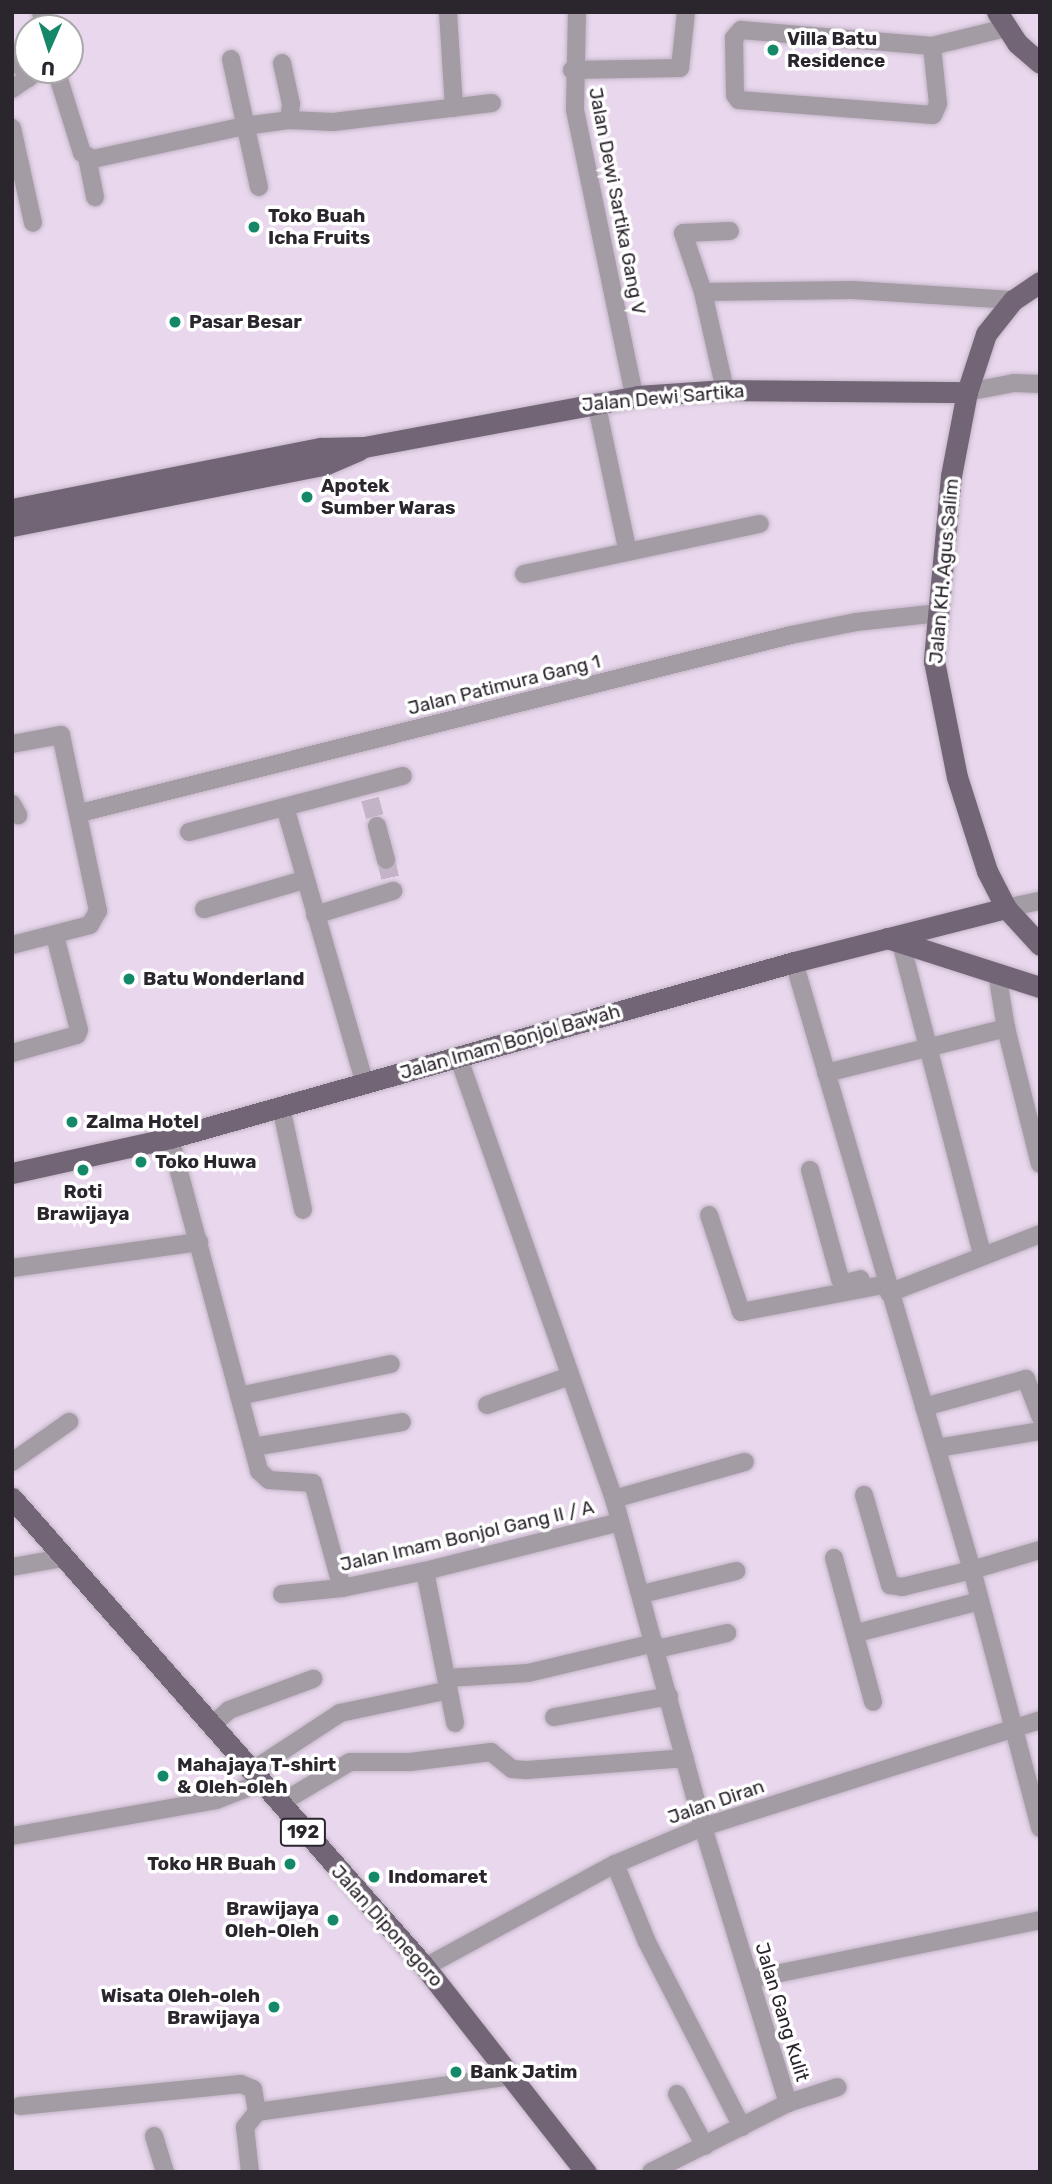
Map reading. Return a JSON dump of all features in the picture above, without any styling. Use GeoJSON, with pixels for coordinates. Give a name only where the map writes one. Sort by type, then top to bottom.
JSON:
{"type":"FeatureCollection","features":[{"type":"Feature","properties":{"kind":"main road"},"geometry":{"type":"LineString","coordinates":[[1002,20],[1040,63]]}},
{"type":"Feature","properties":{"kind":"main road","name":"Jalan KH. Agus Salim"},"geometry":{"type":"LineString","coordinates":[[1040,282],[1013,300],[986,334],[967,392],[951,476],[934,661],[938,694],[987,871],[1006,908],[1040,945]]}},
{"type":"Feature","properties":{"kind":"main road","name":"Jalan Dewi Sartika"},"geometry":{"type":"LineString","coordinates":[[12,509],[321,448],[364,447],[634,397],[725,390],[967,392]]}},
{"type":"Feature","properties":{"kind":"main road","name":"Jalan Dewi Sartika"},"geometry":{"type":"LineString","coordinates":[[12,526],[324,465],[364,447]]}},
{"type":"Feature","properties":{"kind":"main road","name":"Jalan Imam Bonjol Bawah"},"geometry":{"type":"LineString","coordinates":[[12,1172],[170,1138],[794,962],[893,940],[1006,908]]}},
{"type":"Feature","properties":{"kind":"main road"},"geometry":{"type":"LineString","coordinates":[[945,957],[936,940],[949,923]]}},
{"type":"Feature","properties":{"kind":"main road"},"geometry":{"type":"LineString","coordinates":[[893,940],[1040,987]]}},
{"type":"Feature","properties":{"kind":"main road","name":"Jalan Diponegoro"},"geometry":{"type":"LineString","coordinates":[[12,1498],[425,1967],[586,2172]]}},
{"type":"Feature","properties":{"kind":"street"},"geometry":{"type":"LineString","coordinates":[[448,12],[454,108]]}},
{"type":"Feature","properties":{"kind":"street","name":"Jalan Dewi Sartika Gang V"},"geometry":{"type":"LineString","coordinates":[[577,12],[572,70],[575,110],[634,397]]}},
{"type":"Feature","properties":{"kind":"street"},"geometry":{"type":"LineString","coordinates":[[572,70],[680,68],[687,12]]}},
{"type":"Feature","properties":{"kind":"street"},"geometry":{"type":"LineString","coordinates":[[932,46],[938,104],[933,115],[736,99],[734,38],[741,30],[932,46],[1002,20]]}},
{"type":"Feature","properties":{"kind":"street"},"geometry":{"type":"LineString","coordinates":[[231,59],[259,187]]}},
{"type":"Feature","properties":{"kind":"street"},"geometry":{"type":"LineString","coordinates":[[282,63],[290,104],[289,120]]}},
{"type":"Feature","properties":{"kind":"street"},"geometry":{"type":"LineString","coordinates":[[61,84],[87,157],[95,197]]}},
{"type":"Feature","properties":{"kind":"street"},"geometry":{"type":"LineString","coordinates":[[87,157],[244,126],[289,120],[333,122],[492,103]]}},
{"type":"Feature","properties":{"kind":"street"},"geometry":{"type":"LineString","coordinates":[[12,128],[33,223]]}},
{"type":"Feature","properties":{"kind":"street"},"geometry":{"type":"LineString","coordinates":[[725,390],[703,292],[683,233],[685,230],[730,232]]}},
{"type":"Feature","properties":{"kind":"street"},"geometry":{"type":"LineString","coordinates":[[703,292],[853,290],[1013,300]]}},
{"type":"Feature","properties":{"kind":"street"},"geometry":{"type":"LineString","coordinates":[[967,392],[1014,383],[1040,384]]}},
{"type":"Feature","properties":{"kind":"street"},"geometry":{"type":"LineString","coordinates":[[596,402],[628,552]]}},
{"type":"Feature","properties":{"kind":"street"},"geometry":{"type":"LineString","coordinates":[[524,574],[760,524]]}},
{"type":"Feature","properties":{"kind":"street","name":"Jalan Patimura Gang 1"},"geometry":{"type":"LineString","coordinates":[[80,813],[790,635],[940,613]]}},
{"type":"Feature","properties":{"kind":"street"},"geometry":{"type":"LineString","coordinates":[[12,744],[61,736],[80,813],[98,918],[55,936],[12,945]]}},
{"type":"Feature","properties":{"kind":"street"},"geometry":{"type":"LineString","coordinates":[[189,832],[285,807],[368,792],[403,776]]}},
{"type":"Feature","properties":{"kind":"street"},"geometry":{"type":"LineString","coordinates":[[285,807],[365,1084]]}},
{"type":"Feature","properties":{"kind":"street"},"geometry":{"type":"LineString","coordinates":[[377,826],[386,860]]}},
{"type":"Feature","properties":{"kind":"street"},"geometry":{"type":"LineString","coordinates":[[204,909],[304,880]]}},
{"type":"Feature","properties":{"kind":"street"},"geometry":{"type":"LineString","coordinates":[[315,915],[393,891]]}},
{"type":"Feature","properties":{"kind":"street"},"geometry":{"type":"LineString","coordinates":[[1006,908],[1040,901]]}},
{"type":"Feature","properties":{"kind":"street"},"geometry":{"type":"LineString","coordinates":[[12,1053],[77,1035],[79,1030],[55,936]]}},
{"type":"Feature","properties":{"kind":"street"},"geometry":{"type":"LineString","coordinates":[[893,940],[982,1255]]}},
{"type":"Feature","properties":{"kind":"street"},"geometry":{"type":"LineString","coordinates":[[794,962],[972,1570],[1011,1729],[1040,1828]]}},
{"type":"Feature","properties":{"kind":"street"},"geometry":{"type":"LineString","coordinates":[[997,973],[1006,1028],[1040,1164]]}},
{"type":"Feature","properties":{"kind":"street"},"geometry":{"type":"LineString","coordinates":[[826,1073],[1006,1028]]}},
{"type":"Feature","properties":{"kind":"street","name":"Jalan Gang Kulit"},"geometry":{"type":"LineString","coordinates":[[458,1056],[567,1377],[614,1499],[703,1826],[788,2103],[651,2172]]}},
{"type":"Feature","properties":{"kind":"street"},"geometry":{"type":"LineString","coordinates":[[281,1107],[303,1210]]}},
{"type":"Feature","properties":{"kind":"street"},"geometry":{"type":"LineString","coordinates":[[170,1138],[253,1447],[264,1479],[313,1483],[342,1588]]}},
{"type":"Feature","properties":{"kind":"street"},"geometry":{"type":"LineString","coordinates":[[810,1170],[842,1283],[887,1283]]}},
{"type":"Feature","properties":{"kind":"street"},"geometry":{"type":"LineString","coordinates":[[709,1214],[741,1312],[887,1283],[982,1255],[1040,1234]]}},
{"type":"Feature","properties":{"kind":"street"},"geometry":{"type":"LineString","coordinates":[[12,1268],[200,1242]]}},
{"type":"Feature","properties":{"kind":"street"},"geometry":{"type":"LineString","coordinates":[[239,1395],[391,1364]]}},
{"type":"Feature","properties":{"kind":"street"},"geometry":{"type":"LineString","coordinates":[[487,1405],[567,1377]]}},
{"type":"Feature","properties":{"kind":"street"},"geometry":{"type":"LineString","coordinates":[[924,1407],[1026,1379],[1040,1416]]}},
{"type":"Feature","properties":{"kind":"street"},"geometry":{"type":"LineString","coordinates":[[12,1462],[69,1422]]}},
{"type":"Feature","properties":{"kind":"street"},"geometry":{"type":"LineString","coordinates":[[253,1447],[402,1422]]}},
{"type":"Feature","properties":{"kind":"street"},"geometry":{"type":"LineString","coordinates":[[937,1448],[1040,1431]]}},
{"type":"Feature","properties":{"kind":"street"},"geometry":{"type":"LineString","coordinates":[[614,1499],[745,1462]]}},
{"type":"Feature","properties":{"kind":"street"},"geometry":{"type":"LineString","coordinates":[[864,1495],[890,1585],[902,1587],[1040,1550]]}},
{"type":"Feature","properties":{"kind":"street","name":"Jalan Imam Bonjol Gang II / A"},"geometry":{"type":"LineString","coordinates":[[282,1594],[342,1588],[425,1571],[620,1522]]}},
{"type":"Feature","properties":{"kind":"street"},"geometry":{"type":"LineString","coordinates":[[12,1567],[63,1558]]}},
{"type":"Feature","properties":{"kind":"street"},"geometry":{"type":"LineString","coordinates":[[834,1558],[857,1633],[873,1702]]}},
{"type":"Feature","properties":{"kind":"street"},"geometry":{"type":"LineString","coordinates":[[425,1571],[444,1685],[455,1723]]}},
{"type":"Feature","properties":{"kind":"street"},"geometry":{"type":"LineString","coordinates":[[642,1594],[736,1571]]}},
{"type":"Feature","properties":{"kind":"street"},"geometry":{"type":"LineString","coordinates":[[857,1633],[980,1601]]}},
{"type":"Feature","properties":{"kind":"street"},"geometry":{"type":"LineString","coordinates":[[12,1836],[216,1800],[255,1777],[340,1713],[444,1685],[528,1673],[727,1633]]}},
{"type":"Feature","properties":{"kind":"street"},"geometry":{"type":"LineString","coordinates":[[212,1725],[229,1710],[313,1679]]}},
{"type":"Feature","properties":{"kind":"street"},"geometry":{"type":"LineString","coordinates":[[554,1717],[669,1696]]}},
{"type":"Feature","properties":{"kind":"street","name":"Jalan Diran"},"geometry":{"type":"LineString","coordinates":[[425,1967],[615,1864],[703,1826],[1040,1720]]}},
{"type":"Feature","properties":{"kind":"street"},"geometry":{"type":"LineString","coordinates":[[279,1804],[349,1762],[410,1762],[491,1752],[512,1769],[526,1770],[685,1758]]}},
{"type":"Feature","properties":{"kind":"street"},"geometry":{"type":"LineString","coordinates":[[615,1864],[647,1942],[742,2127]]}},
{"type":"Feature","properties":{"kind":"street"},"geometry":{"type":"LineString","coordinates":[[751,1979],[1040,1920]]}},
{"type":"Feature","properties":{"kind":"street"},"geometry":{"type":"LineString","coordinates":[[250,2172],[244,2127],[257,2112],[513,2076]]}},
{"type":"Feature","properties":{"kind":"street"},"geometry":{"type":"LineString","coordinates":[[20,2106],[241,2084],[253,2089],[257,2112]]}},
{"type":"Feature","properties":{"kind":"street"},"geometry":{"type":"LineString","coordinates":[[788,2103],[838,2087]]}},
{"type":"Feature","properties":{"kind":"street"},"geometry":{"type":"LineString","coordinates":[[677,2094],[705,2146]]}},
{"type":"Feature","properties":{"kind":"street"},"geometry":{"type":"LineString","coordinates":[[154,2136],[165,2172]]}},
{"type":"Feature","properties":{"kind":"tunnel"},"geometry":{"type":"LineString","coordinates":[[370,799],[377,826]]}},
{"type":"Feature","properties":{"kind":"tunnel"},"geometry":{"type":"LineString","coordinates":[[386,860],[393,891]]}},
{"type":"Feature","properties":{"kind":"place","name":"Villa Batu Residence"},"geometry":{"type":"Point","coordinates":[773,50]}},
{"type":"Feature","properties":{"kind":"place","name":"Toko Buah Icha Fruits"},"geometry":{"type":"Point","coordinates":[254,227]}},
{"type":"Feature","properties":{"kind":"place","name":"Pasar Besar"},"geometry":{"type":"Point","coordinates":[175,322]}},
{"type":"Feature","properties":{"kind":"place","name":"Apotek Sumber Waras"},"geometry":{"type":"Point","coordinates":[307,497]}},
{"type":"Feature","properties":{"kind":"place","name":"Batu Wonderland"},"geometry":{"type":"Point","coordinates":[129,979]}},
{"type":"Feature","properties":{"kind":"place","name":"Zalma Hotel"},"geometry":{"type":"Point","coordinates":[72,1122]}},
{"type":"Feature","properties":{"kind":"place","name":"Toko Huwa"},"geometry":{"type":"Point","coordinates":[141,1162]}},
{"type":"Feature","properties":{"kind":"place","name":"Roti Brawijaya"},"geometry":{"type":"Point","coordinates":[83,1170]}},
{"type":"Feature","properties":{"kind":"place","name":"Mahajaya T-shirt & Oleh-oleh"},"geometry":{"type":"Point","coordinates":[163,1776]}},
{"type":"Feature","properties":{"kind":"place","name":"Toko HR Buah"},"geometry":{"type":"Point","coordinates":[290,1864]}},
{"type":"Feature","properties":{"kind":"place","name":"Indomaret"},"geometry":{"type":"Point","coordinates":[374,1877]}},
{"type":"Feature","properties":{"kind":"place","name":"Brawijaya Oleh-Oleh"},"geometry":{"type":"Point","coordinates":[333,1920]}},
{"type":"Feature","properties":{"kind":"place","name":"Wisata Oleh-oleh Brawijaya"},"geometry":{"type":"Point","coordinates":[274,2007]}},
{"type":"Feature","properties":{"kind":"place","name":"Bank Jatim"},"geometry":{"type":"Point","coordinates":[456,2072]}}]}
